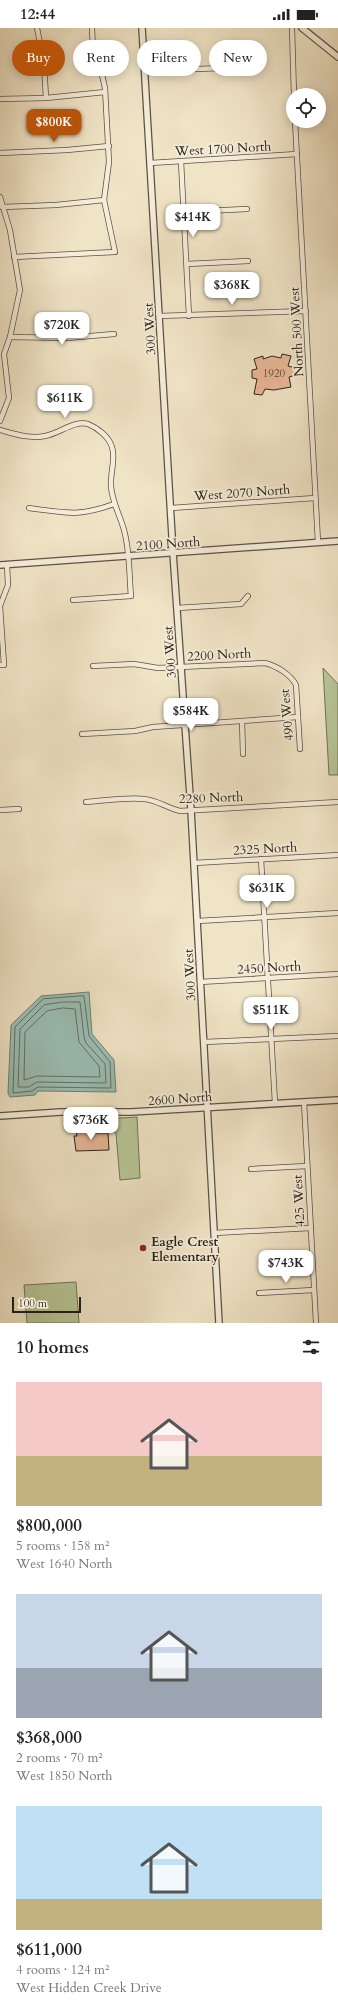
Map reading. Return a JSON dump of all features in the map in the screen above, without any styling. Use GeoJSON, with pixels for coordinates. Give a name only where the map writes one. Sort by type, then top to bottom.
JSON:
{"type":"FeatureCollection","features":[{"type":"Feature","properties":{"kind":"street"},"geometry":{"type":"LineString","coordinates":[[37,28],[44,64],[46,98]]}},
{"type":"Feature","properties":{"kind":"street"},"geometry":{"type":"LineString","coordinates":[[14,257],[115,252],[104,200],[109,162],[105,92],[102,75],[93,51],[92,28]]}},
{"type":"Feature","properties":{"kind":"street","name":"300 West"},"geometry":{"type":"LineString","coordinates":[[142,28],[143,40]]}},
{"type":"Feature","properties":{"kind":"street"},"geometry":{"type":"LineString","coordinates":[[292,28],[294,88]]}},
{"type":"Feature","properties":{"kind":"street"},"geometry":{"type":"LineString","coordinates":[[302,28],[338,57]]}},
{"type":"Feature","properties":{"kind":"street","name":"300 West"},"geometry":{"type":"LineString","coordinates":[[146,76],[173,553],[191,810],[219,1323]]}},
{"type":"Feature","properties":{"kind":"street"},"geometry":{"type":"LineString","coordinates":[[0,99],[46,98],[105,92]]}},
{"type":"Feature","properties":{"kind":"street","name":"North 500 West"},"geometry":{"type":"LineString","coordinates":[[295,128],[318,542]]}},
{"type":"Feature","properties":{"kind":"street"},"geometry":{"type":"LineString","coordinates":[[0,153],[67,150],[109,146]]}},
{"type":"Feature","properties":{"kind":"street","name":"West 1700 North"},"geometry":{"type":"LineString","coordinates":[[150,163],[297,154]]}},
{"type":"Feature","properties":{"kind":"street"},"geometry":{"type":"LineString","coordinates":[[181,161],[189,316]]}},
{"type":"Feature","properties":{"kind":"street"},"geometry":{"type":"LineString","coordinates":[[0,197],[10,230],[20,290],[10,337],[4,354],[8,398],[0,421]]}},
{"type":"Feature","properties":{"kind":"street"},"geometry":{"type":"LineString","coordinates":[[2,207],[56,205],[104,200]]}},
{"type":"Feature","properties":{"kind":"street"},"geometry":{"type":"LineString","coordinates":[[184,212],[247,209]]}},
{"type":"Feature","properties":{"kind":"street"},"geometry":{"type":"LineString","coordinates":[[187,264],[248,261]]}},
{"type":"Feature","properties":{"kind":"street"},"geometry":{"type":"LineString","coordinates":[[159,316],[306,311]]}},
{"type":"Feature","properties":{"kind":"street"},"geometry":{"type":"LineString","coordinates":[[10,337],[67,338],[114,334]]}},
{"type":"Feature","properties":{"kind":"street"},"geometry":{"type":"LineString","coordinates":[[0,430],[18,435],[44,436],[79,424],[88,424],[107,437],[112,446],[114,456],[111,487],[114,504],[119,512],[124,531],[128,557],[130,596],[73,600]]}},
{"type":"Feature","properties":{"kind":"street","name":"West 2070 North"},"geometry":{"type":"LineString","coordinates":[[171,508],[315,498]]}},
{"type":"Feature","properties":{"kind":"street"},"geometry":{"type":"LineString","coordinates":[[29,508],[76,514],[91,512],[114,504]]}},
{"type":"Feature","properties":{"kind":"street","name":"2100 North"},"geometry":{"type":"LineString","coordinates":[[0,565],[338,541]]}},
{"type":"Feature","properties":{"kind":"street"},"geometry":{"type":"LineString","coordinates":[[2,665],[0,606],[8,584],[7,564]]}},
{"type":"Feature","properties":{"kind":"street"},"geometry":{"type":"LineString","coordinates":[[177,608],[241,604],[248,596]]}},
{"type":"Feature","properties":{"kind":"street","name":"2200 North"},"geometry":{"type":"LineString","coordinates":[[93,666],[134,664],[158,668],[265,662],[274,665]]}},
{"type":"Feature","properties":{"kind":"street","name":"490 West"},"geometry":{"type":"LineString","coordinates":[[274,665],[294,681],[296,686],[300,749]]}},
{"type":"Feature","properties":{"kind":"street"},"geometry":{"type":"LineString","coordinates":[[82,734],[135,731],[153,727],[185,724],[298,717]]}},
{"type":"Feature","properties":{"kind":"street"},"geometry":{"type":"LineString","coordinates":[[242,721],[243,754]]}},
{"type":"Feature","properties":{"kind":"street","name":"2280 North"},"geometry":{"type":"LineString","coordinates":[[86,802],[143,799],[159,802],[172,809],[191,810],[338,802]]}},
{"type":"Feature","properties":{"kind":"street"},"geometry":{"type":"LineString","coordinates":[[0,810],[19,809]]}},
{"type":"Feature","properties":{"kind":"street","name":"2325 North"},"geometry":{"type":"LineString","coordinates":[[194,864],[338,855]]}},
{"type":"Feature","properties":{"kind":"street"},"geometry":{"type":"LineString","coordinates":[[261,859],[275,1103]]}},
{"type":"Feature","properties":{"kind":"street"},"geometry":{"type":"LineString","coordinates":[[197,921],[338,913]]}},
{"type":"Feature","properties":{"kind":"street","name":"2450 North"},"geometry":{"type":"LineString","coordinates":[[200,982],[338,974]]}},
{"type":"Feature","properties":{"kind":"street"},"geometry":{"type":"LineString","coordinates":[[204,1042],[338,1036]]}},
{"type":"Feature","properties":{"kind":"street","name":"2600 North"},"geometry":{"type":"LineString","coordinates":[[0,1116],[61,1112],[131,1112],[338,1100]]}},
{"type":"Feature","properties":{"kind":"street","name":"425 West"},"geometry":{"type":"LineString","coordinates":[[304,1102],[316,1323]]}},
{"type":"Feature","properties":{"kind":"street"},"geometry":{"type":"LineString","coordinates":[[251,1169],[308,1166]]}},
{"type":"Feature","properties":{"kind":"street"},"geometry":{"type":"LineString","coordinates":[[214,1233],[311,1228]]}},
{"type":"Feature","properties":{"kind":"street"},"geometry":{"type":"LineString","coordinates":[[259,1293],[314,1290]]}},
{"type":"Feature","properties":{"kind":"green space"},"geometry":{"type":"Polygon","coordinates":[[[323,668],[338,684],[338,775],[329,775],[323,668]]]}},
{"type":"Feature","properties":{"kind":"green space"},"geometry":{"type":"Polygon","coordinates":[[[137,1117],[140,1178],[120,1180],[116,1134],[104,1119],[137,1117]]]}},
{"type":"Feature","properties":{"kind":"green space"},"geometry":{"type":"Polygon","coordinates":[[[76,1282],[79,1323],[27,1323],[24,1285],[76,1282]]]}},
{"type":"Feature","properties":{"kind":"water"},"geometry":{"type":"Polygon","coordinates":[[[89,992],[92,1034],[114,1060],[116,1092],[38,1091],[35,1095],[10,1097],[8,1093],[11,1025],[41,996],[89,992]]]}},
{"type":"Feature","properties":{"kind":"building"},"geometry":{"type":"Polygon","coordinates":[[[282,354],[291,356],[288,366],[296,368],[297,371],[296,375],[289,377],[291,387],[274,390],[265,389],[262,395],[254,394],[257,379],[252,378],[252,370],[257,369],[254,359],[263,356],[263,359],[272,356],[281,358],[282,354]]]}},
{"type":"Feature","properties":{"kind":"building"},"geometry":{"type":"Polygon","coordinates":[[[76,1131],[87,1131],[87,1133],[108,1133],[109,1150],[76,1151],[74,1136],[77,1136],[76,1131]]]}},
{"type":"Feature","properties":{"kind":"place","name":"Eagle Crest Elementary"},"geometry":{"type":"Point","coordinates":[143,1248]}}]}
